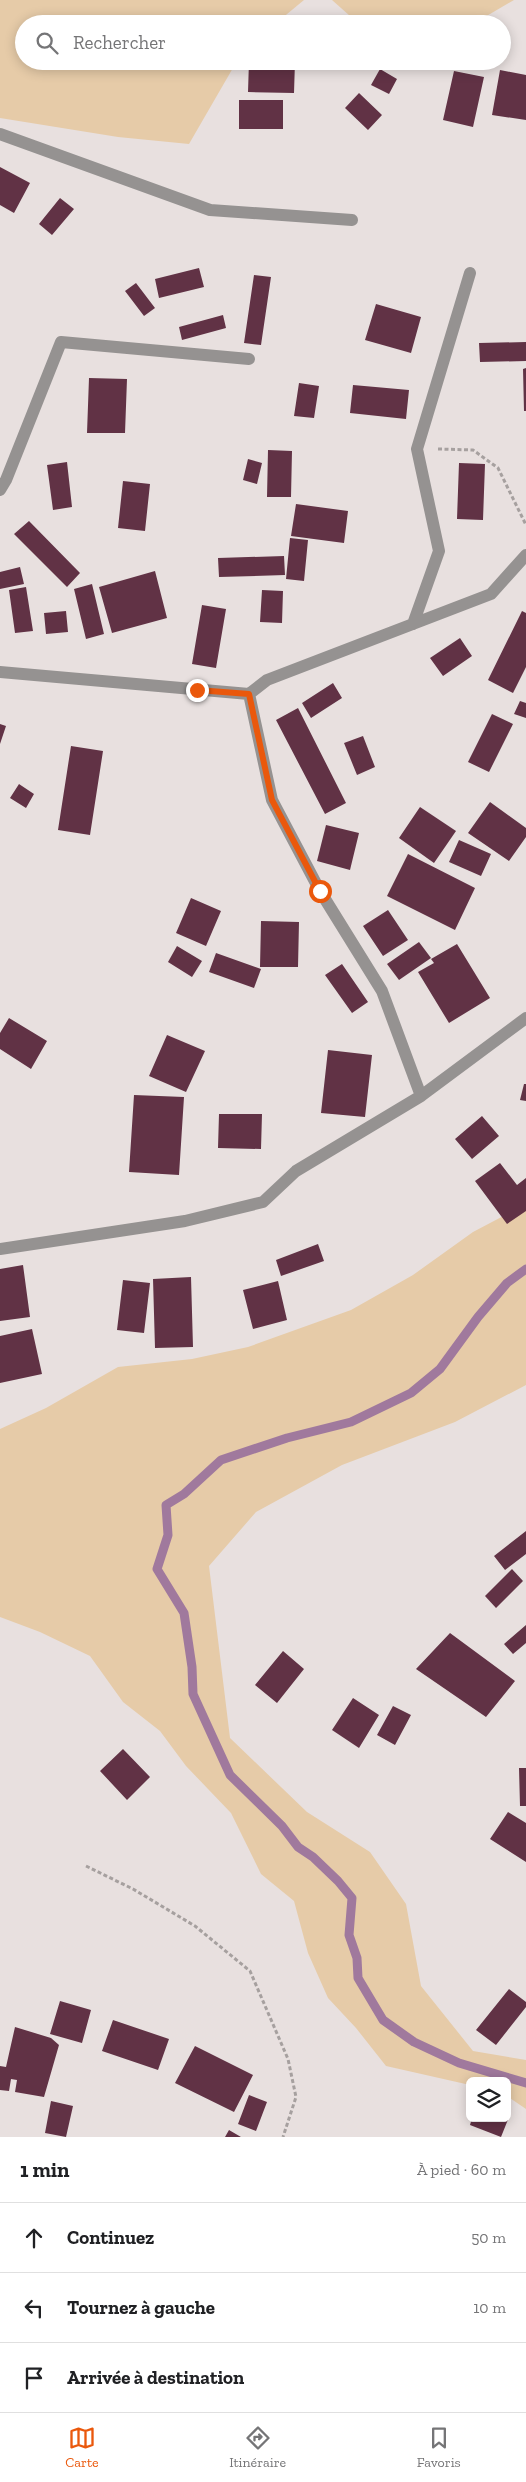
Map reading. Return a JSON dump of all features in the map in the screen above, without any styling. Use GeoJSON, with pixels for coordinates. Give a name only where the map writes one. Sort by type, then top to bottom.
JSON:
{"type":"FeatureCollection","features":[{"type":"Feature","properties":{"kind":"street"},"geometry":{"type":"LineString","coordinates":[[0,134],[210,210],[352,220]]}},
{"type":"Feature","properties":{"kind":"street"},"geometry":{"type":"LineString","coordinates":[[413,624],[439,551],[417,449],[470,273]]}},
{"type":"Feature","properties":{"kind":"street"},"geometry":{"type":"LineString","coordinates":[[0,490],[6,480],[61,342],[249,358]]}},
{"type":"Feature","properties":{"kind":"street"},"geometry":{"type":"LineString","coordinates":[[0,672],[249,694],[267,680],[491,594],[526,555]]}},
{"type":"Feature","properties":{"kind":"street"},"geometry":{"type":"LineString","coordinates":[[249,694],[272,800],[320,891],[382,991],[420,1096]]}},
{"type":"Feature","properties":{"kind":"street"},"geometry":{"type":"LineString","coordinates":[[0,1249],[185,1222],[263,1202],[296,1171],[420,1096],[526,1018]]}},
{"type":"Feature","properties":{"kind":"path"},"geometry":{"type":"LineString","coordinates":[[417,449],[473,450],[498,468],[526,525]]}},
{"type":"Feature","properties":{"kind":"path"},"geometry":{"type":"LineString","coordinates":[[86,1866],[133,1889],[196,1926],[250,1971],[288,2059],[296,2097],[283,2137]]}},
{"type":"Feature","properties":{"kind":"shaded area"},"geometry":{"type":"Polygon","coordinates":[[[0,0],[304,0],[286,15],[15,15],[15,70],[232,70],[189,144],[118,137],[0,118],[0,0]]]}},
{"type":"Feature","properties":{"kind":"shaded area"},"geometry":{"type":"Polygon","coordinates":[[[332,0],[514,0],[488,15],[349,15],[332,0]]]}},
{"type":"Feature","properties":{"kind":"shaded area"},"geometry":{"type":"Polygon","coordinates":[[[526,1204],[526,1385],[455,1422],[342,1465],[256,1512],[209,1566],[230,1738],[307,1812],[370,1852],[406,1904],[421,1986],[473,2051],[526,2060],[526,2109],[511,2099],[511,2077],[466,2077],[466,2084],[386,2066],[356,2028],[328,1998],[308,1953],[294,1901],[261,1874],[231,1813],[186,1766],[160,1731],[123,1702],[90,1656],[40,1632],[0,1617],[0,1429],[46,1408],[118,1367],[192,1359],[248,1347],[351,1310],[413,1275],[473,1232],[526,1204]]]}},
{"type":"Feature","properties":{"kind":"building"},"geometry":{"type":"Polygon","coordinates":[[[249,70],[295,70],[294,93],[248,92],[249,70]]]}},
{"type":"Feature","properties":{"kind":"building"},"geometry":{"type":"Polygon","coordinates":[[[379,70],[397,79],[389,94],[371,85],[379,70]]]}},
{"type":"Feature","properties":{"kind":"building"},"geometry":{"type":"Polygon","coordinates":[[[500,70],[526,75],[526,120],[492,115],[500,70]]]}},
{"type":"Feature","properties":{"kind":"building"},"geometry":{"type":"Polygon","coordinates":[[[454,71],[484,77],[473,127],[443,120],[454,71]]]}},
{"type":"Feature","properties":{"kind":"building"},"geometry":{"type":"Polygon","coordinates":[[[359,93],[382,115],[368,130],[345,108],[359,93]]]}},
{"type":"Feature","properties":{"kind":"building"},"geometry":{"type":"Polygon","coordinates":[[[239,100],[283,100],[283,129],[239,129],[239,100]]]}},
{"type":"Feature","properties":{"kind":"building"},"geometry":{"type":"Polygon","coordinates":[[[0,167],[30,183],[14,213],[0,205],[0,167]]]}},
{"type":"Feature","properties":{"kind":"building"},"geometry":{"type":"Polygon","coordinates":[[[60,198],[74,209],[52,235],[39,224],[60,198]]]}},
{"type":"Feature","properties":{"kind":"building"},"geometry":{"type":"Polygon","coordinates":[[[199,268],[204,287],[159,298],[155,279],[199,268]]]}},
{"type":"Feature","properties":{"kind":"building"},"geometry":{"type":"Polygon","coordinates":[[[254,275],[271,277],[261,345],[244,343],[254,275]]]}},
{"type":"Feature","properties":{"kind":"building"},"geometry":{"type":"Polygon","coordinates":[[[136,283],[155,308],[144,316],[125,291],[136,283]]]}},
{"type":"Feature","properties":{"kind":"building"},"geometry":{"type":"Polygon","coordinates":[[[376,304],[421,317],[411,353],[365,340],[376,304]]]}},
{"type":"Feature","properties":{"kind":"building"},"geometry":{"type":"Polygon","coordinates":[[[223,315],[226,328],[182,340],[179,327],[223,315]]]}},
{"type":"Feature","properties":{"kind":"building"},"geometry":{"type":"Polygon","coordinates":[[[526,342],[526,361],[480,362],[479,343],[526,342]]]}},
{"type":"Feature","properties":{"kind":"building"},"geometry":{"type":"Polygon","coordinates":[[[526,368],[526,411],[524,411],[523,369],[526,368]]]}},
{"type":"Feature","properties":{"kind":"building"},"geometry":{"type":"Polygon","coordinates":[[[89,378],[127,379],[125,433],[87,433],[89,378]]]}},
{"type":"Feature","properties":{"kind":"building"},"geometry":{"type":"Polygon","coordinates":[[[299,383],[319,386],[314,418],[294,416],[299,383]]]}},
{"type":"Feature","properties":{"kind":"building"},"geometry":{"type":"Polygon","coordinates":[[[353,385],[409,390],[406,419],[350,413],[353,385]]]}},
{"type":"Feature","properties":{"kind":"building"},"geometry":{"type":"Polygon","coordinates":[[[268,450],[292,451],[291,497],[267,497],[268,450]]]}},
{"type":"Feature","properties":{"kind":"building"},"geometry":{"type":"Polygon","coordinates":[[[248,459],[262,463],[257,484],[243,480],[248,459]]]}},
{"type":"Feature","properties":{"kind":"building"},"geometry":{"type":"Polygon","coordinates":[[[67,462],[72,507],[53,510],[47,465],[67,462]]]}},
{"type":"Feature","properties":{"kind":"building"},"geometry":{"type":"Polygon","coordinates":[[[459,463],[485,464],[483,520],[457,519],[459,463]]]}},
{"type":"Feature","properties":{"kind":"building"},"geometry":{"type":"Polygon","coordinates":[[[123,481],[150,484],[145,531],[118,528],[123,481]]]}},
{"type":"Feature","properties":{"kind":"building"},"geometry":{"type":"Polygon","coordinates":[[[296,504],[348,511],[344,543],[291,536],[296,504]]]}},
{"type":"Feature","properties":{"kind":"building"},"geometry":{"type":"Polygon","coordinates":[[[29,521],[80,573],[67,587],[14,534],[29,521]]]}},
{"type":"Feature","properties":{"kind":"building"},"geometry":{"type":"Polygon","coordinates":[[[290,538],[308,540],[304,581],[286,579],[290,538]]]}},
{"type":"Feature","properties":{"kind":"building"},"geometry":{"type":"Polygon","coordinates":[[[284,556],[285,575],[219,577],[218,558],[284,556]]]}},
{"type":"Feature","properties":{"kind":"building"},"geometry":{"type":"Polygon","coordinates":[[[20,567],[24,584],[0,589],[0,572],[20,567]]]}},
{"type":"Feature","properties":{"kind":"building"},"geometry":{"type":"Polygon","coordinates":[[[155,571],[167,618],[112,633],[99,587],[155,571]]]}},
{"type":"Feature","properties":{"kind":"building"},"geometry":{"type":"Polygon","coordinates":[[[92,584],[104,634],[86,639],[74,589],[92,584]]]}},
{"type":"Feature","properties":{"kind":"building"},"geometry":{"type":"Polygon","coordinates":[[[26,587],[33,631],[15,633],[9,590],[26,587]]]}},
{"type":"Feature","properties":{"kind":"building"},"geometry":{"type":"Polygon","coordinates":[[[262,590],[283,591],[282,623],[260,622],[262,590]]]}},
{"type":"Feature","properties":{"kind":"building"},"geometry":{"type":"Polygon","coordinates":[[[202,605],[226,609],[216,668],[192,664],[202,605]]]}},
{"type":"Feature","properties":{"kind":"building"},"geometry":{"type":"Polygon","coordinates":[[[66,611],[68,632],[46,634],[44,613],[66,611]]]}},
{"type":"Feature","properties":{"kind":"building"},"geometry":{"type":"Polygon","coordinates":[[[522,611],[526,613],[526,667],[513,693],[488,680],[522,611]]]}},
{"type":"Feature","properties":{"kind":"building"},"geometry":{"type":"Polygon","coordinates":[[[460,638],[472,656],[443,676],[430,658],[460,638]]]}},
{"type":"Feature","properties":{"kind":"building"},"geometry":{"type":"Polygon","coordinates":[[[333,683],[342,698],[311,718],[302,703],[333,683]]]}},
{"type":"Feature","properties":{"kind":"building"},"geometry":{"type":"Polygon","coordinates":[[[520,701],[526,703],[526,718],[514,714],[520,701]]]}},
{"type":"Feature","properties":{"kind":"building"},"geometry":{"type":"Polygon","coordinates":[[[298,708],[346,803],[325,814],[276,720],[298,708]]]}},
{"type":"Feature","properties":{"kind":"building"},"geometry":{"type":"Polygon","coordinates":[[[492,714],[513,724],[489,772],[468,762],[492,714]]]}},
{"type":"Feature","properties":{"kind":"building"},"geometry":{"type":"Polygon","coordinates":[[[0,724],[6,726],[0,744],[0,724]]]}},
{"type":"Feature","properties":{"kind":"building"},"geometry":{"type":"Polygon","coordinates":[[[363,736],[375,767],[357,775],[344,743],[363,736]]]}},
{"type":"Feature","properties":{"kind":"building"},"geometry":{"type":"Polygon","coordinates":[[[71,746],[103,751],[90,835],[58,830],[71,746]]]}},
{"type":"Feature","properties":{"kind":"building"},"geometry":{"type":"Polygon","coordinates":[[[19,784],[34,794],[26,808],[10,798],[19,784]]]}},
{"type":"Feature","properties":{"kind":"building"},"geometry":{"type":"Polygon","coordinates":[[[490,802],[526,828],[526,837],[509,861],[468,833],[490,802]]]}},
{"type":"Feature","properties":{"kind":"building"},"geometry":{"type":"Polygon","coordinates":[[[420,807],[456,831],[434,863],[399,838],[420,807]]]}},
{"type":"Feature","properties":{"kind":"building"},"geometry":{"type":"Polygon","coordinates":[[[326,825],[359,833],[350,870],[317,861],[326,825]]]}},
{"type":"Feature","properties":{"kind":"building"},"geometry":{"type":"Polygon","coordinates":[[[459,840],[491,854],[481,876],[449,862],[459,840]]]}},
{"type":"Feature","properties":{"kind":"building"},"geometry":{"type":"Polygon","coordinates":[[[408,854],[475,888],[455,930],[387,896],[408,854]]]}},
{"type":"Feature","properties":{"kind":"building"},"geometry":{"type":"Polygon","coordinates":[[[191,898],[221,911],[206,946],[176,933],[191,898]]]}},
{"type":"Feature","properties":{"kind":"building"},"geometry":{"type":"Polygon","coordinates":[[[388,910],[408,940],[383,956],[363,926],[388,910]]]}},
{"type":"Feature","properties":{"kind":"building"},"geometry":{"type":"Polygon","coordinates":[[[261,921],[299,922],[298,967],[260,967],[261,921]]]}},
{"type":"Feature","properties":{"kind":"building"},"geometry":{"type":"Polygon","coordinates":[[[419,942],[431,958],[399,980],[387,964],[419,942]]]}},
{"type":"Feature","properties":{"kind":"building"},"geometry":{"type":"Polygon","coordinates":[[[457,944],[490,998],[449,1023],[418,972],[434,963],[431,959],[457,944]]]}},
{"type":"Feature","properties":{"kind":"building"},"geometry":{"type":"Polygon","coordinates":[[[177,946],[202,961],[192,977],[168,962],[177,946]]]}},
{"type":"Feature","properties":{"kind":"building"},"geometry":{"type":"Polygon","coordinates":[[[216,953],[261,969],[254,988],[209,972],[216,953]]]}},
{"type":"Feature","properties":{"kind":"building"},"geometry":{"type":"Polygon","coordinates":[[[342,964],[368,1002],[352,1013],[325,975],[342,964]]]}},
{"type":"Feature","properties":{"kind":"building"},"geometry":{"type":"Polygon","coordinates":[[[9,1018],[47,1041],[31,1069],[0,1049],[0,1033],[9,1018]]]}},
{"type":"Feature","properties":{"kind":"building"},"geometry":{"type":"Polygon","coordinates":[[[167,1035],[205,1051],[186,1092],[149,1076],[167,1035]]]}},
{"type":"Feature","properties":{"kind":"building"},"geometry":{"type":"Polygon","coordinates":[[[328,1050],[372,1055],[365,1117],[321,1113],[328,1050]]]}},
{"type":"Feature","properties":{"kind":"building"},"geometry":{"type":"Polygon","coordinates":[[[524,1084],[526,1084],[526,1101],[520,1100],[524,1084]]]}},
{"type":"Feature","properties":{"kind":"building"},"geometry":{"type":"Polygon","coordinates":[[[134,1095],[184,1097],[179,1175],[129,1172],[134,1095]]]}},
{"type":"Feature","properties":{"kind":"building"},"geometry":{"type":"Polygon","coordinates":[[[219,1114],[262,1114],[261,1149],[218,1148],[219,1114]]]}},
{"type":"Feature","properties":{"kind":"building"},"geometry":{"type":"Polygon","coordinates":[[[482,1116],[499,1136],[472,1159],[455,1139],[482,1116]]]}},
{"type":"Feature","properties":{"kind":"building"},"geometry":{"type":"Polygon","coordinates":[[[500,1163],[517,1185],[526,1178],[526,1211],[507,1224],[475,1181],[500,1163]]]}},
{"type":"Feature","properties":{"kind":"building"},"geometry":{"type":"Polygon","coordinates":[[[318,1244],[324,1261],[281,1276],[276,1260],[318,1244]]]}},
{"type":"Feature","properties":{"kind":"building"},"geometry":{"type":"Polygon","coordinates":[[[23,1265],[30,1317],[0,1321],[0,1269],[23,1265]]]}},
{"type":"Feature","properties":{"kind":"building"},"geometry":{"type":"Polygon","coordinates":[[[191,1277],[193,1347],[155,1348],[153,1279],[191,1277]]]}},
{"type":"Feature","properties":{"kind":"building"},"geometry":{"type":"Polygon","coordinates":[[[123,1280],[150,1283],[144,1333],[117,1330],[123,1280]]]}},
{"type":"Feature","properties":{"kind":"building"},"geometry":{"type":"Polygon","coordinates":[[[278,1281],[287,1320],[253,1329],[243,1290],[278,1281]]]}},
{"type":"Feature","properties":{"kind":"building"},"geometry":{"type":"Polygon","coordinates":[[[32,1329],[42,1374],[0,1383],[0,1336],[32,1329]]]}},
{"type":"Feature","properties":{"kind":"building"},"geometry":{"type":"Polygon","coordinates":[[[526,1531],[526,1554],[505,1570],[494,1556],[526,1531]]]}},
{"type":"Feature","properties":{"kind":"building"},"geometry":{"type":"Polygon","coordinates":[[[512,1569],[523,1581],[496,1608],[485,1596],[512,1569]]]}},
{"type":"Feature","properties":{"kind":"building"},"geometry":{"type":"Polygon","coordinates":[[[526,1625],[526,1643],[513,1654],[504,1644],[526,1625]]]}},
{"type":"Feature","properties":{"kind":"building"},"geometry":{"type":"Polygon","coordinates":[[[450,1633],[515,1681],[486,1717],[416,1669],[450,1633]]]}},
{"type":"Feature","properties":{"kind":"building"},"geometry":{"type":"Polygon","coordinates":[[[283,1651],[304,1669],[277,1703],[255,1685],[283,1651]]]}},
{"type":"Feature","properties":{"kind":"building"},"geometry":{"type":"Polygon","coordinates":[[[353,1698],[379,1715],[359,1748],[332,1730],[353,1698]]]}},
{"type":"Feature","properties":{"kind":"building"},"geometry":{"type":"Polygon","coordinates":[[[393,1706],[411,1715],[395,1745],[377,1735],[393,1706]]]}},
{"type":"Feature","properties":{"kind":"building"},"geometry":{"type":"Polygon","coordinates":[[[123,1749],[150,1777],[127,1800],[100,1771],[123,1749]]]}},
{"type":"Feature","properties":{"kind":"building"},"geometry":{"type":"Polygon","coordinates":[[[519,1768],[526,1768],[526,1806],[520,1806],[519,1768]]]}},
{"type":"Feature","properties":{"kind":"building"},"geometry":{"type":"Polygon","coordinates":[[[508,1812],[526,1823],[526,1862],[490,1839],[508,1812]]]}},
{"type":"Feature","properties":{"kind":"building"},"geometry":{"type":"Polygon","coordinates":[[[509,1989],[526,2002],[526,2007],[496,2045],[476,2030],[509,1989]]]}},
{"type":"Feature","properties":{"kind":"building"},"geometry":{"type":"Polygon","coordinates":[[[60,2001],[91,2010],[82,2043],[50,2034],[60,2001]]]}},
{"type":"Feature","properties":{"kind":"building"},"geometry":{"type":"Polygon","coordinates":[[[113,2020],[169,2039],[158,2070],[102,2051],[113,2020]]]}},
{"type":"Feature","properties":{"kind":"building"},"geometry":{"type":"Polygon","coordinates":[[[15,2027],[51,2038],[59,2045],[44,2097],[15,2092],[17,2080],[11,2079],[9,2091],[0,2090],[0,2066],[6,2067],[15,2027]]]}},
{"type":"Feature","properties":{"kind":"building"},"geometry":{"type":"Polygon","coordinates":[[[195,2046],[253,2075],[234,2112],[175,2083],[195,2046]]]}},
{"type":"Feature","properties":{"kind":"building"},"geometry":{"type":"Polygon","coordinates":[[[249,2095],[267,2102],[256,2131],[238,2124],[249,2095]]]}},
{"type":"Feature","properties":{"kind":"building"},"geometry":{"type":"Polygon","coordinates":[[[51,2101],[73,2106],[66,2137],[45,2133],[51,2101]]]}},
{"type":"Feature","properties":{"kind":"building"},"geometry":{"type":"Polygon","coordinates":[[[471,2122],[507,2122],[501,2137],[470,2125],[471,2122]]]}},
{"type":"Feature","properties":{"kind":"building"},"geometry":{"type":"Polygon","coordinates":[[[229,2130],[241,2137],[225,2137],[229,2130]]]}},
{"type":"Feature","properties":{"kind":"waterway"},"geometry":{"type":"LineString","coordinates":[[526,1269],[507,1283],[478,1317],[440,1369],[411,1393],[351,1422],[287,1438],[221,1460],[184,1494],[166,1505],[168,1535],[157,1569],[184,1613],[192,1667],[193,1694],[230,1775],[282,1826],[298,1847],[313,1857],[338,1881],[352,1898],[349,1935],[357,1958],[358,1978],[383,2020],[414,2042],[459,2063],[526,2083]]}},
{"type":"Feature","properties":{"kind":"route"},"geometry":{"type":"LineString","coordinates":[[197,690],[249,694],[272,800],[320,891]]}}]}
